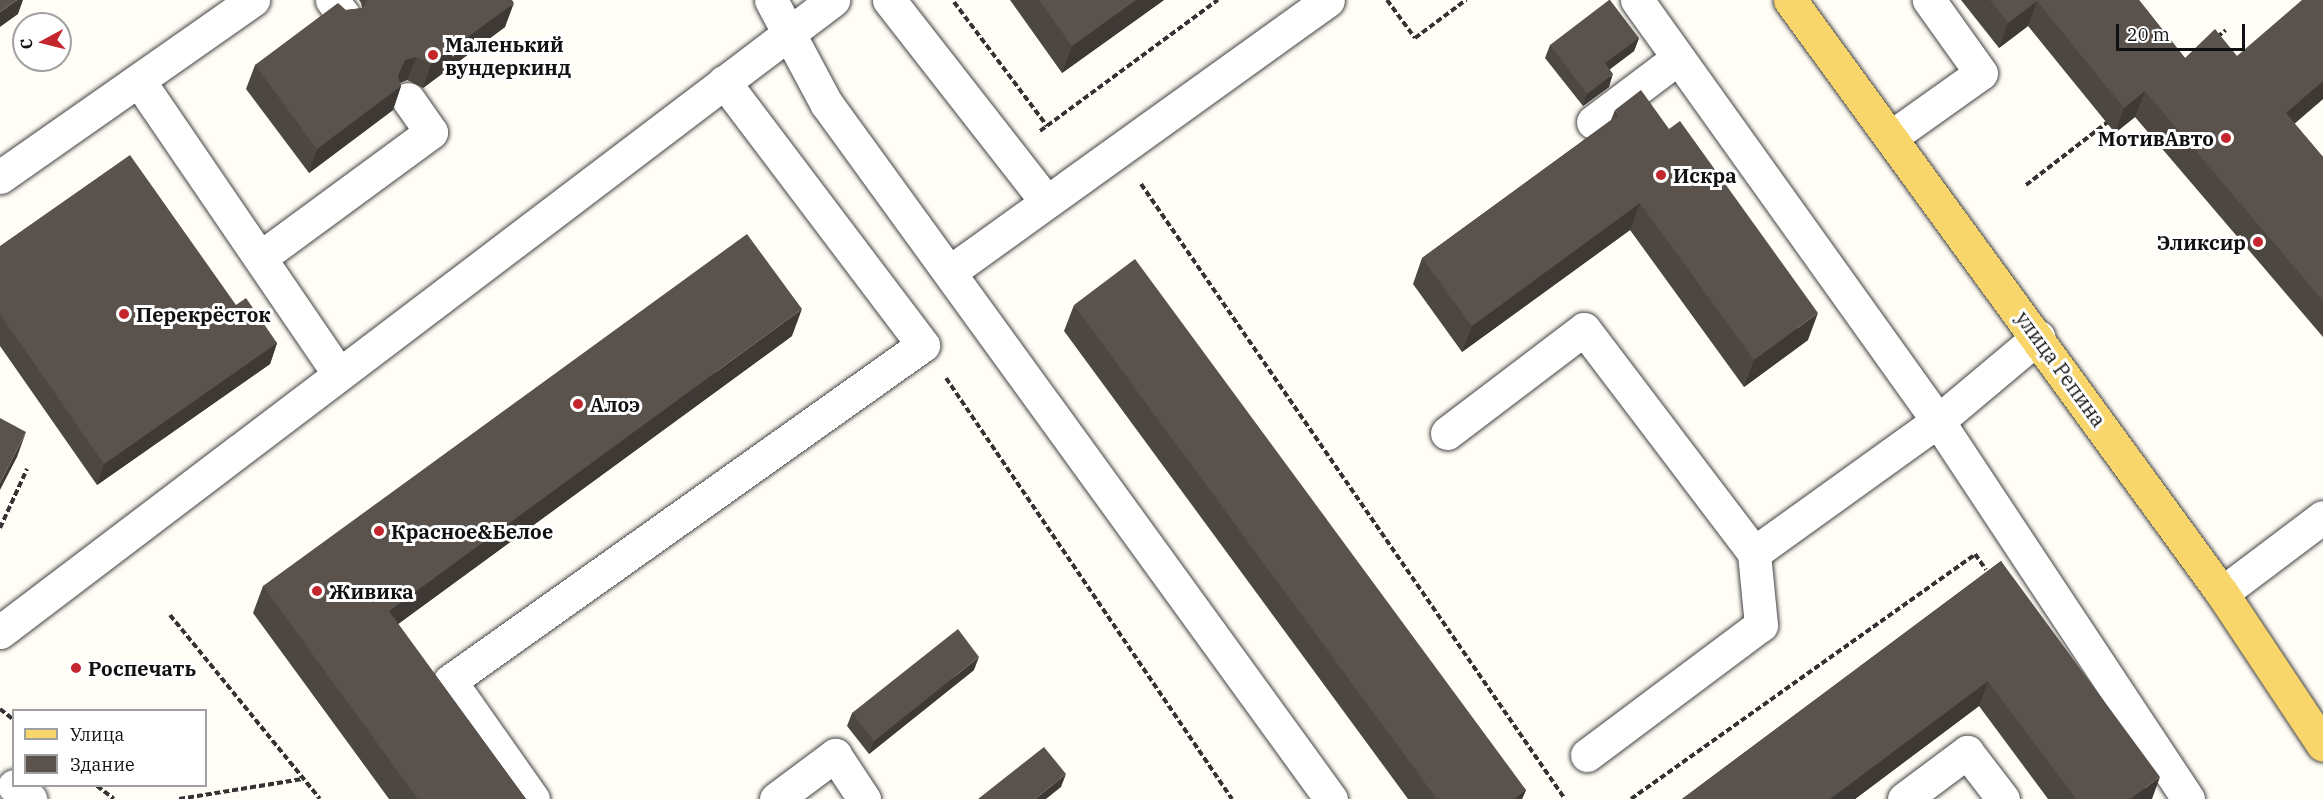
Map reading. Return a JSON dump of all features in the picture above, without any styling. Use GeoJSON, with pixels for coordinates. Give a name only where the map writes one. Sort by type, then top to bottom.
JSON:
{"type":"FeatureCollection","features":[{"type":"Feature","properties":{"kind":"main road","name":"улица Репина"},"geometry":{"type":"LineString","coordinates":[[1790,0],[2038,337],[2222,593],[2323,745]]}},
{"type":"Feature","properties":{"kind":"street"},"geometry":{"type":"LineString","coordinates":[[0,177],[253,0]]}},
{"type":"Feature","properties":{"kind":"street"},"geometry":{"type":"LineString","coordinates":[[771,0],[826,103],[951,271],[1331,799]]}},
{"type":"Feature","properties":{"kind":"street"},"geometry":{"type":"LineString","coordinates":[[0,632],[338,373],[833,0]]}},
{"type":"Feature","properties":{"kind":"street"},"geometry":{"type":"LineString","coordinates":[[889,0],[1047,202]]}},
{"type":"Feature","properties":{"kind":"street"},"geometry":{"type":"LineString","coordinates":[[951,271],[1328,0]]}},
{"type":"Feature","properties":{"kind":"street"},"geometry":{"type":"LineString","coordinates":[[1637,0],[1938,421],[2188,799]]}},
{"type":"Feature","properties":{"kind":"street"},"geometry":{"type":"LineString","coordinates":[[1891,137],[1981,74],[1929,0]]}},
{"type":"Feature","properties":{"kind":"street"},"geometry":{"type":"LineString","coordinates":[[1593,122],[1678,58]]}},
{"type":"Feature","properties":{"kind":"street"},"geometry":{"type":"LineString","coordinates":[[139,81],[338,373]]}},
{"type":"Feature","properties":{"kind":"street"},"geometry":{"type":"LineString","coordinates":[[533,799],[450,681],[924,345],[724,82]]}},
{"type":"Feature","properties":{"kind":"street"},"geometry":{"type":"LineString","coordinates":[[261,257],[431,132],[408,99]]}},
{"type":"Feature","properties":{"kind":"street"},"geometry":{"type":"LineString","coordinates":[[1447,432],[1584,329],[1754,554],[1761,625],[1587,755]]}},
{"type":"Feature","properties":{"kind":"street"},"geometry":{"type":"LineString","coordinates":[[1754,554],[1938,421],[2038,337]]}},
{"type":"Feature","properties":{"kind":"street"},"geometry":{"type":"LineString","coordinates":[[2222,593],[2323,517]]}},
{"type":"Feature","properties":{"kind":"street"},"geometry":{"type":"LineString","coordinates":[[1904,799],[1967,752],[2003,799]]}},
{"type":"Feature","properties":{"kind":"street"},"geometry":{"type":"LineString","coordinates":[[776,799],[835,755],[864,799]]}},
{"type":"Feature","properties":{"kind":"street"},"geometry":{"type":"LineString","coordinates":[[0,773],[12,783]]}},
{"type":"Feature","properties":{"kind":"street"},"geometry":{"type":"LineString","coordinates":[[16,787],[30,799]]}},
{"type":"Feature","properties":{"kind":"path"},"geometry":{"type":"LineString","coordinates":[[1010,153],[1218,0]]}},
{"type":"Feature","properties":{"kind":"path"},"geometry":{"type":"LineString","coordinates":[[1387,0],[1415,38],[1466,0]]}},
{"type":"Feature","properties":{"kind":"path"},"geometry":{"type":"LineString","coordinates":[[954,2],[1047,126]]}},
{"type":"Feature","properties":{"kind":"path"},"geometry":{"type":"LineString","coordinates":[[2207,44],[2226,30]]}},
{"type":"Feature","properties":{"kind":"path"},"geometry":{"type":"LineString","coordinates":[[2026,185],[2116,115]]}},
{"type":"Feature","properties":{"kind":"path"},"geometry":{"type":"LineString","coordinates":[[1118,151],[1565,799]]}},
{"type":"Feature","properties":{"kind":"path"},"geometry":{"type":"LineString","coordinates":[[924,345],[1232,799]]}},
{"type":"Feature","properties":{"kind":"path"},"geometry":{"type":"LineString","coordinates":[[0,528],[27,469]]}},
{"type":"Feature","properties":{"kind":"path"},"geometry":{"type":"LineString","coordinates":[[1631,799],[1974,555]]}},
{"type":"Feature","properties":{"kind":"path"},"geometry":{"type":"LineString","coordinates":[[170,615],[320,799]]}},
{"type":"Feature","properties":{"kind":"path"},"geometry":{"type":"LineString","coordinates":[[0,709],[12,718]]}},
{"type":"Feature","properties":{"kind":"path"},"geometry":{"type":"LineString","coordinates":[[179,799],[303,778]]}},
{"type":"Feature","properties":{"kind":"path"},"geometry":{"type":"LineString","coordinates":[[98,787],[114,799]]}},
{"type":"Feature","properties":{"kind":"building"},"geometry":{"type":"Polygon","coordinates":[[[0,0],[17,0],[0,12],[0,0]]]}},
{"type":"Feature","properties":{"kind":"building"},"geometry":{"type":"Polygon","coordinates":[[[367,0],[512,0],[514,3],[431,64],[416,57],[405,60],[398,76],[401,86],[317,149],[255,65],[338,3],[346,10],[363,8],[367,0]]]}},
{"type":"Feature","properties":{"kind":"building"},"geometry":{"type":"Polygon","coordinates":[[[1039,0],[1136,0],[1072,46],[1039,0]]]}},
{"type":"Feature","properties":{"kind":"building"},"geometry":{"type":"Polygon","coordinates":[[[1609,0],[1639,38],[1605,63],[1613,74],[1587,94],[1550,45],[1609,0]]]}},
{"type":"Feature","properties":{"kind":"building"},"geometry":{"type":"Polygon","coordinates":[[[1990,0],[2139,0],[2185,58],[2215,29],[2237,56],[2302,0],[2323,0],[2323,81],[2286,113],[2323,157],[2323,301],[2145,91],[2124,108],[2037,1],[2008,23],[1990,0]]]}},
{"type":"Feature","properties":{"kind":"building"},"geometry":{"type":"Polygon","coordinates":[[[1641,90],[1669,129],[1680,121],[1818,313],[1754,360],[1640,203],[1472,326],[1422,258],[1619,115],[1615,110],[1641,90]]]}},
{"type":"Feature","properties":{"kind":"building"},"geometry":{"type":"Polygon","coordinates":[[[130,155],[236,305],[246,298],[277,343],[104,464],[0,314],[0,246],[130,155]]]}},
{"type":"Feature","properties":{"kind":"building"},"geometry":{"type":"Polygon","coordinates":[[[747,234],[802,309],[389,611],[526,799],[418,799],[263,586],[747,234]]]}},
{"type":"Feature","properties":{"kind":"building"},"geometry":{"type":"Polygon","coordinates":[[[1135,259],[1526,790],[1514,799],[1437,799],[1074,305],[1135,259]]]}},
{"type":"Feature","properties":{"kind":"building"},"geometry":{"type":"Polygon","coordinates":[[[0,418],[26,432],[0,483],[0,418]]]}},
{"type":"Feature","properties":{"kind":"building"},"geometry":{"type":"Polygon","coordinates":[[[2001,561],[2160,777],[2130,799],[2076,799],[1988,681],[1830,799],[1682,799],[2001,561]]]}},
{"type":"Feature","properties":{"kind":"building"},"geometry":{"type":"Polygon","coordinates":[[[958,629],[979,657],[874,741],[852,713],[958,629]]]}},
{"type":"Feature","properties":{"kind":"building"},"geometry":{"type":"Polygon","coordinates":[[[1044,747],[1066,774],[1035,799],[978,799],[1044,747]]]}},
{"type":"Feature","properties":{"kind":"place","name":"Маленький вундеркинд"},"geometry":{"type":"Point","coordinates":[433,55]}},
{"type":"Feature","properties":{"kind":"place","name":"МотивАвто"},"geometry":{"type":"Point","coordinates":[2226,138]}},
{"type":"Feature","properties":{"kind":"place","name":"Искра"},"geometry":{"type":"Point","coordinates":[1661,175]}},
{"type":"Feature","properties":{"kind":"place","name":"Эликсир"},"geometry":{"type":"Point","coordinates":[2258,242]}},
{"type":"Feature","properties":{"kind":"place","name":"Перекрёсток"},"geometry":{"type":"Point","coordinates":[124,314]}},
{"type":"Feature","properties":{"kind":"place","name":"Алоэ"},"geometry":{"type":"Point","coordinates":[578,404]}},
{"type":"Feature","properties":{"kind":"place","name":"Красное&Белое"},"geometry":{"type":"Point","coordinates":[379,531]}},
{"type":"Feature","properties":{"kind":"place","name":"Живика"},"geometry":{"type":"Point","coordinates":[317,591]}},
{"type":"Feature","properties":{"kind":"place","name":"Роспечать"},"geometry":{"type":"Point","coordinates":[76,668]}}]}
